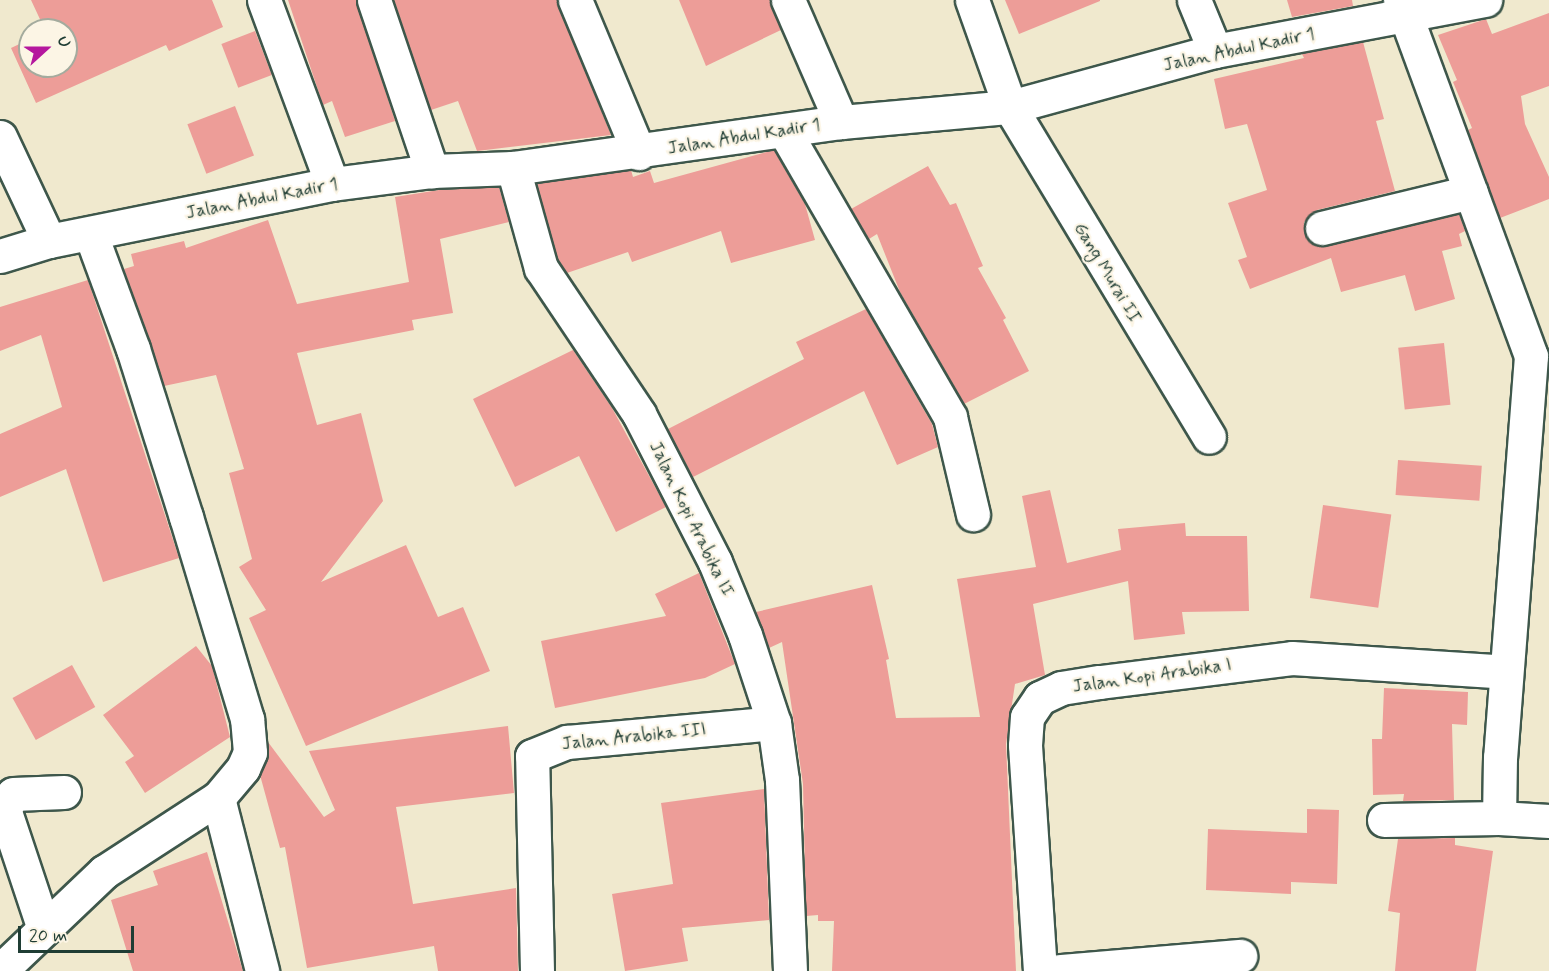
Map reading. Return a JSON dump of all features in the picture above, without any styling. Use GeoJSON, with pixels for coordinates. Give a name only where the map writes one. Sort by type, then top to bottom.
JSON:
{"type":"FeatureCollection","features":[{"type":"Feature","properties":{"kind":"street"},"geometry":{"type":"LineString","coordinates":[[264,0],[332,184]]}},
{"type":"Feature","properties":{"kind":"street"},"geometry":{"type":"LineString","coordinates":[[374,0],[432,171]]}},
{"type":"Feature","properties":{"kind":"street"},"geometry":{"type":"LineString","coordinates":[[575,0],[639,153]]}},
{"type":"Feature","properties":{"kind":"street"},"geometry":{"type":"LineString","coordinates":[[788,0],[841,122]]}},
{"type":"Feature","properties":{"kind":"street","name":"Gang Murai II"},"geometry":{"type":"LineString","coordinates":[[972,0],[1010,107],[1209,437]]}},
{"type":"Feature","properties":{"kind":"street"},"geometry":{"type":"LineString","coordinates":[[1194,0],[1215,51]]}},
{"type":"Feature","properties":{"kind":"street","name":"Jalan Abdul Kadir 1"},"geometry":{"type":"LineString","coordinates":[[0,256],[49,241],[91,235],[332,184],[432,171],[513,168],[639,153],[841,122],[1010,107],[1215,51],[1403,9],[1485,0]]}},
{"type":"Feature","properties":{"kind":"street"},"geometry":{"type":"LineString","coordinates":[[1403,9],[1471,192],[1540,352],[1506,672],[1499,818]]}},
{"type":"Feature","properties":{"kind":"street"},"geometry":{"type":"LineString","coordinates":[[785,132],[950,417],[972,514]]}},
{"type":"Feature","properties":{"kind":"street"},"geometry":{"type":"LineString","coordinates":[[0,137],[49,241]]}},
{"type":"Feature","properties":{"kind":"street","name":"Jalan Kopi Arabika II"},"geometry":{"type":"LineString","coordinates":[[513,168],[541,268],[639,414],[715,562],[774,723],[782,780],[790,971]]}},
{"type":"Feature","properties":{"kind":"street"},"geometry":{"type":"LineString","coordinates":[[1322,228],[1471,192]]}},
{"type":"Feature","properties":{"kind":"street"},"geometry":{"type":"LineString","coordinates":[[0,971],[104,872],[218,798],[243,768],[250,752],[250,731],[133,349],[91,235]]}},
{"type":"Feature","properties":{"kind":"street","name":"Jalan Kopi Arabika I"},"geometry":{"type":"LineString","coordinates":[[1040,971],[1025,745],[1027,717],[1040,698],[1061,688],[1281,659],[1506,672]]}},
{"type":"Feature","properties":{"kind":"street","name":"Jalan Arabika III"},"geometry":{"type":"LineString","coordinates":[[537,971],[532,756],[567,742],[774,723]]}},
{"type":"Feature","properties":{"kind":"street"},"geometry":{"type":"LineString","coordinates":[[44,929],[4,809],[13,795],[64,792]]}},
{"type":"Feature","properties":{"kind":"street"},"geometry":{"type":"LineString","coordinates":[[218,798],[262,971]]}},
{"type":"Feature","properties":{"kind":"street"},"geometry":{"type":"LineString","coordinates":[[1384,820],[1499,818],[1549,821]]}},
{"type":"Feature","properties":{"kind":"street"},"geometry":{"type":"LineString","coordinates":[[1060,971],[1240,956]]}},
{"type":"Feature","properties":{"kind":"building"},"geometry":{"type":"Polygon","coordinates":[[[31,0],[212,0],[223,27],[169,51],[166,45],[36,103],[25,78],[78,78],[78,18],[39,18],[31,0]]]}},
{"type":"Feature","properties":{"kind":"building"},"geometry":{"type":"Polygon","coordinates":[[[288,0],[356,0],[395,121],[345,137],[332,101],[323,105],[288,0]]]}},
{"type":"Feature","properties":{"kind":"building"},"geometry":{"type":"Polygon","coordinates":[[[394,0],[557,0],[611,135],[477,151],[458,101],[431,110],[394,0]]]}},
{"type":"Feature","properties":{"kind":"building"},"geometry":{"type":"Polygon","coordinates":[[[679,0],[770,0],[781,30],[706,66],[679,0]]]}},
{"type":"Feature","properties":{"kind":"building"},"geometry":{"type":"Polygon","coordinates":[[[1005,0],[1100,0],[1100,1],[1019,34],[1005,0]]]}},
{"type":"Feature","properties":{"kind":"building"},"geometry":{"type":"Polygon","coordinates":[[[1287,0],[1352,0],[1353,6],[1292,17],[1287,0]]]}},
{"type":"Feature","properties":{"kind":"building"},"geometry":{"type":"Polygon","coordinates":[[[1549,13],[1549,86],[1521,96],[1525,124],[1549,177],[1549,199],[1500,218],[1468,130],[1472,128],[1453,82],[1457,80],[1438,35],[1486,19],[1492,34],[1549,13]]]}},
{"type":"Feature","properties":{"kind":"building"},"geometry":{"type":"Polygon","coordinates":[[[255,31],[272,75],[238,88],[221,44],[255,31]]]}},
{"type":"Feature","properties":{"kind":"building"},"geometry":{"type":"Polygon","coordinates":[[[1363,42],[1384,119],[1376,121],[1395,191],[1317,210],[1304,222],[1304,232],[1309,241],[1326,246],[1459,214],[1465,231],[1459,234],[1462,246],[1442,251],[1455,299],[1415,311],[1405,275],[1341,292],[1331,258],[1250,289],[1238,260],[1247,257],[1228,203],[1267,190],[1247,124],[1225,129],[1214,79],[1304,58],[1302,54],[1363,42]]]}},
{"type":"Feature","properties":{"kind":"building"},"geometry":{"type":"Polygon","coordinates":[[[18,45],[18,63],[11,48],[18,45]]]}},
{"type":"Feature","properties":{"kind":"building"},"geometry":{"type":"Polygon","coordinates":[[[235,106],[254,155],[206,174],[187,124],[235,106]]]}},
{"type":"Feature","properties":{"kind":"building"},"geometry":{"type":"Polygon","coordinates":[[[774,150],[805,204],[815,240],[731,263],[721,231],[632,262],[628,252],[567,273],[558,260],[537,184],[631,170],[633,177],[650,171],[654,183],[774,150]]]}},
{"type":"Feature","properties":{"kind":"building"},"geometry":{"type":"Polygon","coordinates":[[[928,166],[950,205],[956,203],[983,266],[978,268],[1006,318],[1003,320],[1029,371],[964,404],[900,292],[877,234],[869,239],[851,209],[928,166]]]}},
{"type":"Feature","properties":{"kind":"building"},"geometry":{"type":"Polygon","coordinates":[[[499,187],[509,222],[440,239],[453,313],[412,320],[414,330],[297,353],[317,425],[361,413],[383,501],[321,582],[406,545],[438,617],[463,607],[490,671],[306,746],[249,618],[266,610],[239,567],[252,559],[229,473],[244,469],[216,375],[164,386],[124,269],[134,266],[131,254],[184,241],[186,248],[268,220],[297,304],[409,282],[395,197],[439,190],[499,187]]]}},
{"type":"Feature","properties":{"kind":"building"},"geometry":{"type":"Polygon","coordinates":[[[88,280],[179,558],[103,582],[66,469],[0,497],[0,434],[62,407],[41,335],[0,351],[0,307],[88,280]]]}},
{"type":"Feature","properties":{"kind":"building"},"geometry":{"type":"Polygon","coordinates":[[[866,309],[932,424],[938,447],[897,465],[864,391],[693,477],[668,429],[804,359],[796,342],[866,309]]]}},
{"type":"Feature","properties":{"kind":"building"},"geometry":{"type":"Polygon","coordinates":[[[1444,343],[1450,405],[1405,409],[1398,348],[1444,343]]]}},
{"type":"Feature","properties":{"kind":"building"},"geometry":{"type":"Polygon","coordinates":[[[573,350],[612,408],[666,507],[616,532],[579,456],[515,487],[473,399],[573,350]]]}},
{"type":"Feature","properties":{"kind":"building"},"geometry":{"type":"Polygon","coordinates":[[[1398,460],[1482,466],[1479,501],[1396,495],[1398,460]]]}},
{"type":"Feature","properties":{"kind":"building"},"geometry":{"type":"Polygon","coordinates":[[[1050,490],[1067,563],[1121,550],[1118,529],[1185,523],[1186,536],[1247,536],[1249,611],[1182,612],[1185,634],[1134,640],[1128,581],[1033,604],[1045,675],[1015,684],[1006,744],[1016,971],[832,971],[834,921],[818,921],[818,915],[806,916],[803,784],[782,642],[769,648],[756,612],[872,585],[889,659],[886,660],[896,718],[980,717],[957,579],[1036,567],[1022,496],[1050,490]]]}},
{"type":"Feature","properties":{"kind":"building"},"geometry":{"type":"Polygon","coordinates":[[[1323,505],[1391,515],[1378,608],[1310,598],[1323,505]]]}},
{"type":"Feature","properties":{"kind":"building"},"geometry":{"type":"Polygon","coordinates":[[[699,573],[735,664],[705,678],[555,708],[541,641],[666,616],[655,594],[699,573]]]}},
{"type":"Feature","properties":{"kind":"building"},"geometry":{"type":"Polygon","coordinates":[[[196,646],[212,666],[230,737],[145,793],[125,762],[134,756],[103,715],[196,646]]]}},
{"type":"Feature","properties":{"kind":"building"},"geometry":{"type":"Polygon","coordinates":[[[72,665],[95,707],[36,740],[13,698],[72,665]]]}},
{"type":"Feature","properties":{"kind":"building"},"geometry":{"type":"Polygon","coordinates":[[[1384,688],[1468,692],[1467,725],[1452,724],[1454,800],[1403,801],[1404,794],[1373,795],[1372,739],[1382,739],[1384,688]]]}},
{"type":"Feature","properties":{"kind":"building"},"geometry":{"type":"Polygon","coordinates":[[[508,726],[514,793],[396,807],[413,904],[516,888],[518,971],[438,971],[434,946],[307,968],[285,847],[280,848],[260,775],[267,759],[268,742],[324,817],[335,810],[309,751],[508,726]]]}},
{"type":"Feature","properties":{"kind":"building"},"geometry":{"type":"Polygon","coordinates":[[[764,789],[769,920],[682,928],[688,961],[625,971],[612,894],[673,884],[661,803],[764,789]]]}},
{"type":"Feature","properties":{"kind":"building"},"geometry":{"type":"Polygon","coordinates":[[[1307,809],[1339,810],[1337,884],[1291,882],[1291,894],[1206,890],[1208,829],[1307,833],[1307,809]]]}},
{"type":"Feature","properties":{"kind":"building"},"geometry":{"type":"Polygon","coordinates":[[[1455,838],[1455,845],[1493,851],[1476,971],[1395,971],[1400,913],[1388,911],[1398,839],[1455,838]]]}},
{"type":"Feature","properties":{"kind":"building"},"geometry":{"type":"Polygon","coordinates":[[[207,852],[243,971],[133,971],[111,900],[158,885],[153,871],[207,852]]]}}]}
